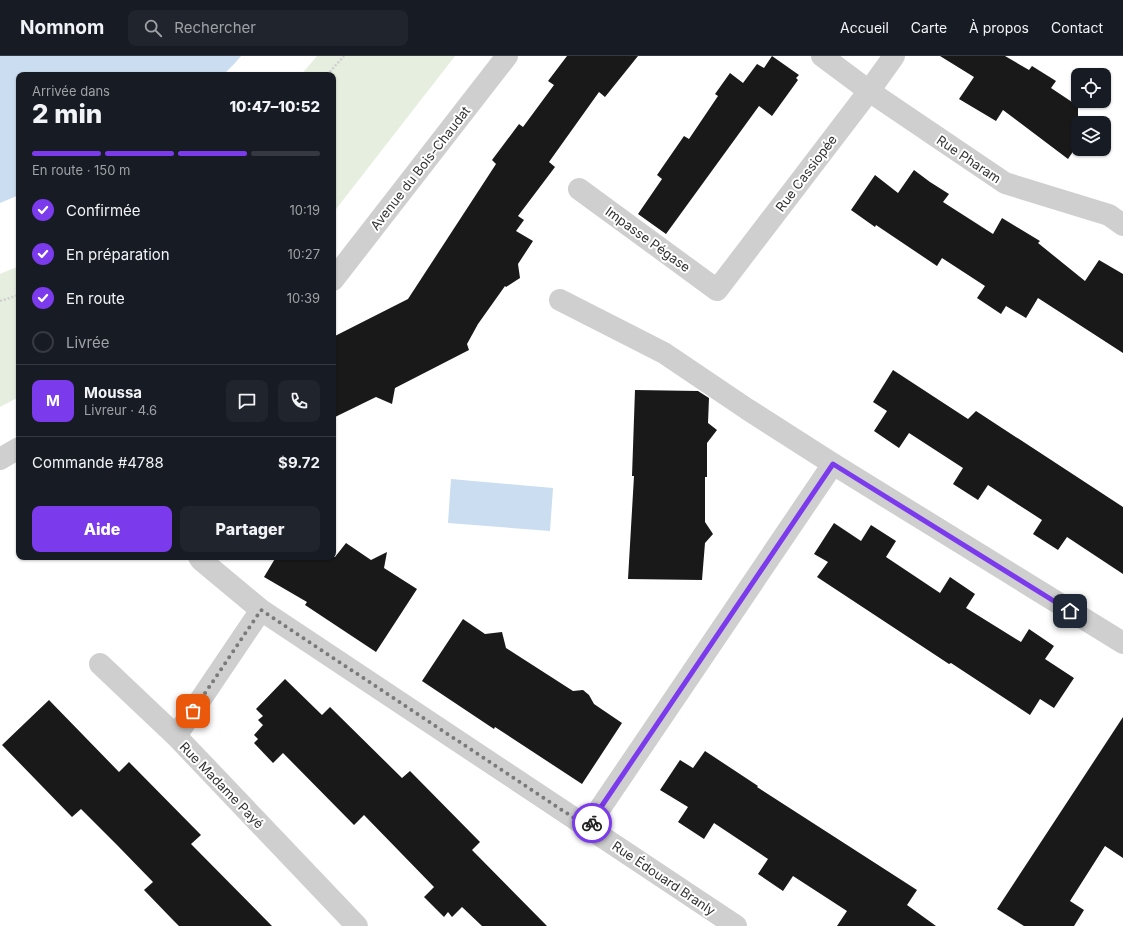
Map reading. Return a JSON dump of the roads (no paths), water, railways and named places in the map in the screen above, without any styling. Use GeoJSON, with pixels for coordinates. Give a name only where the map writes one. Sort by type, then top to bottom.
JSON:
{"type":"FeatureCollection","features":[{"type":"Feature","properties":{"kind":"street","name":"Avenue du Bois-Chaudat"},"geometry":{"type":"LineString","coordinates":[[336,276],[507,56]]}},
{"type":"Feature","properties":{"kind":"street","name":"Rue Pharam"},"geometry":{"type":"LineString","coordinates":[[822,56],[869,91],[1005,183],[1109,215],[1123,225]]}},
{"type":"Feature","properties":{"kind":"street","name":"Rue Cassiopée"},"geometry":{"type":"LineString","coordinates":[[717,290],[894,56]]}},
{"type":"Feature","properties":{"kind":"street","name":"Impasse Pégase"},"geometry":{"type":"LineString","coordinates":[[579,189],[717,290]]}},
{"type":"Feature","properties":{"kind":"street"},"geometry":{"type":"LineString","coordinates":[[560,300],[664,353],[746,409],[833,464],[1123,643]]}},
{"type":"Feature","properties":{"kind":"street"},"geometry":{"type":"LineString","coordinates":[[0,459],[16,450]]}},
{"type":"Feature","properties":{"kind":"street"},"geometry":{"type":"LineString","coordinates":[[589,828],[601,807],[833,464]]}},
{"type":"Feature","properties":{"kind":"street","name":"Rue Édouard Branly"},"geometry":{"type":"LineString","coordinates":[[201,560],[261,610],[736,926]]}},
{"type":"Feature","properties":{"kind":"street","name":"Rue Madame Payé"},"geometry":{"type":"LineString","coordinates":[[261,610],[176,736],[357,926]]}},
{"type":"Feature","properties":{"kind":"street"},"geometry":{"type":"LineString","coordinates":[[100,664],[176,736]]}},
{"type":"Feature","properties":{"kind":"water"},"geometry":{"type":"Polygon","coordinates":[[[0,56],[241,56],[226,72],[16,72],[16,196],[0,203],[0,56]]]}},
{"type":"Feature","properties":{"kind":"water"},"geometry":{"type":"Polygon","coordinates":[[[451,479],[553,488],[550,531],[448,523],[451,479]]]}}]}
